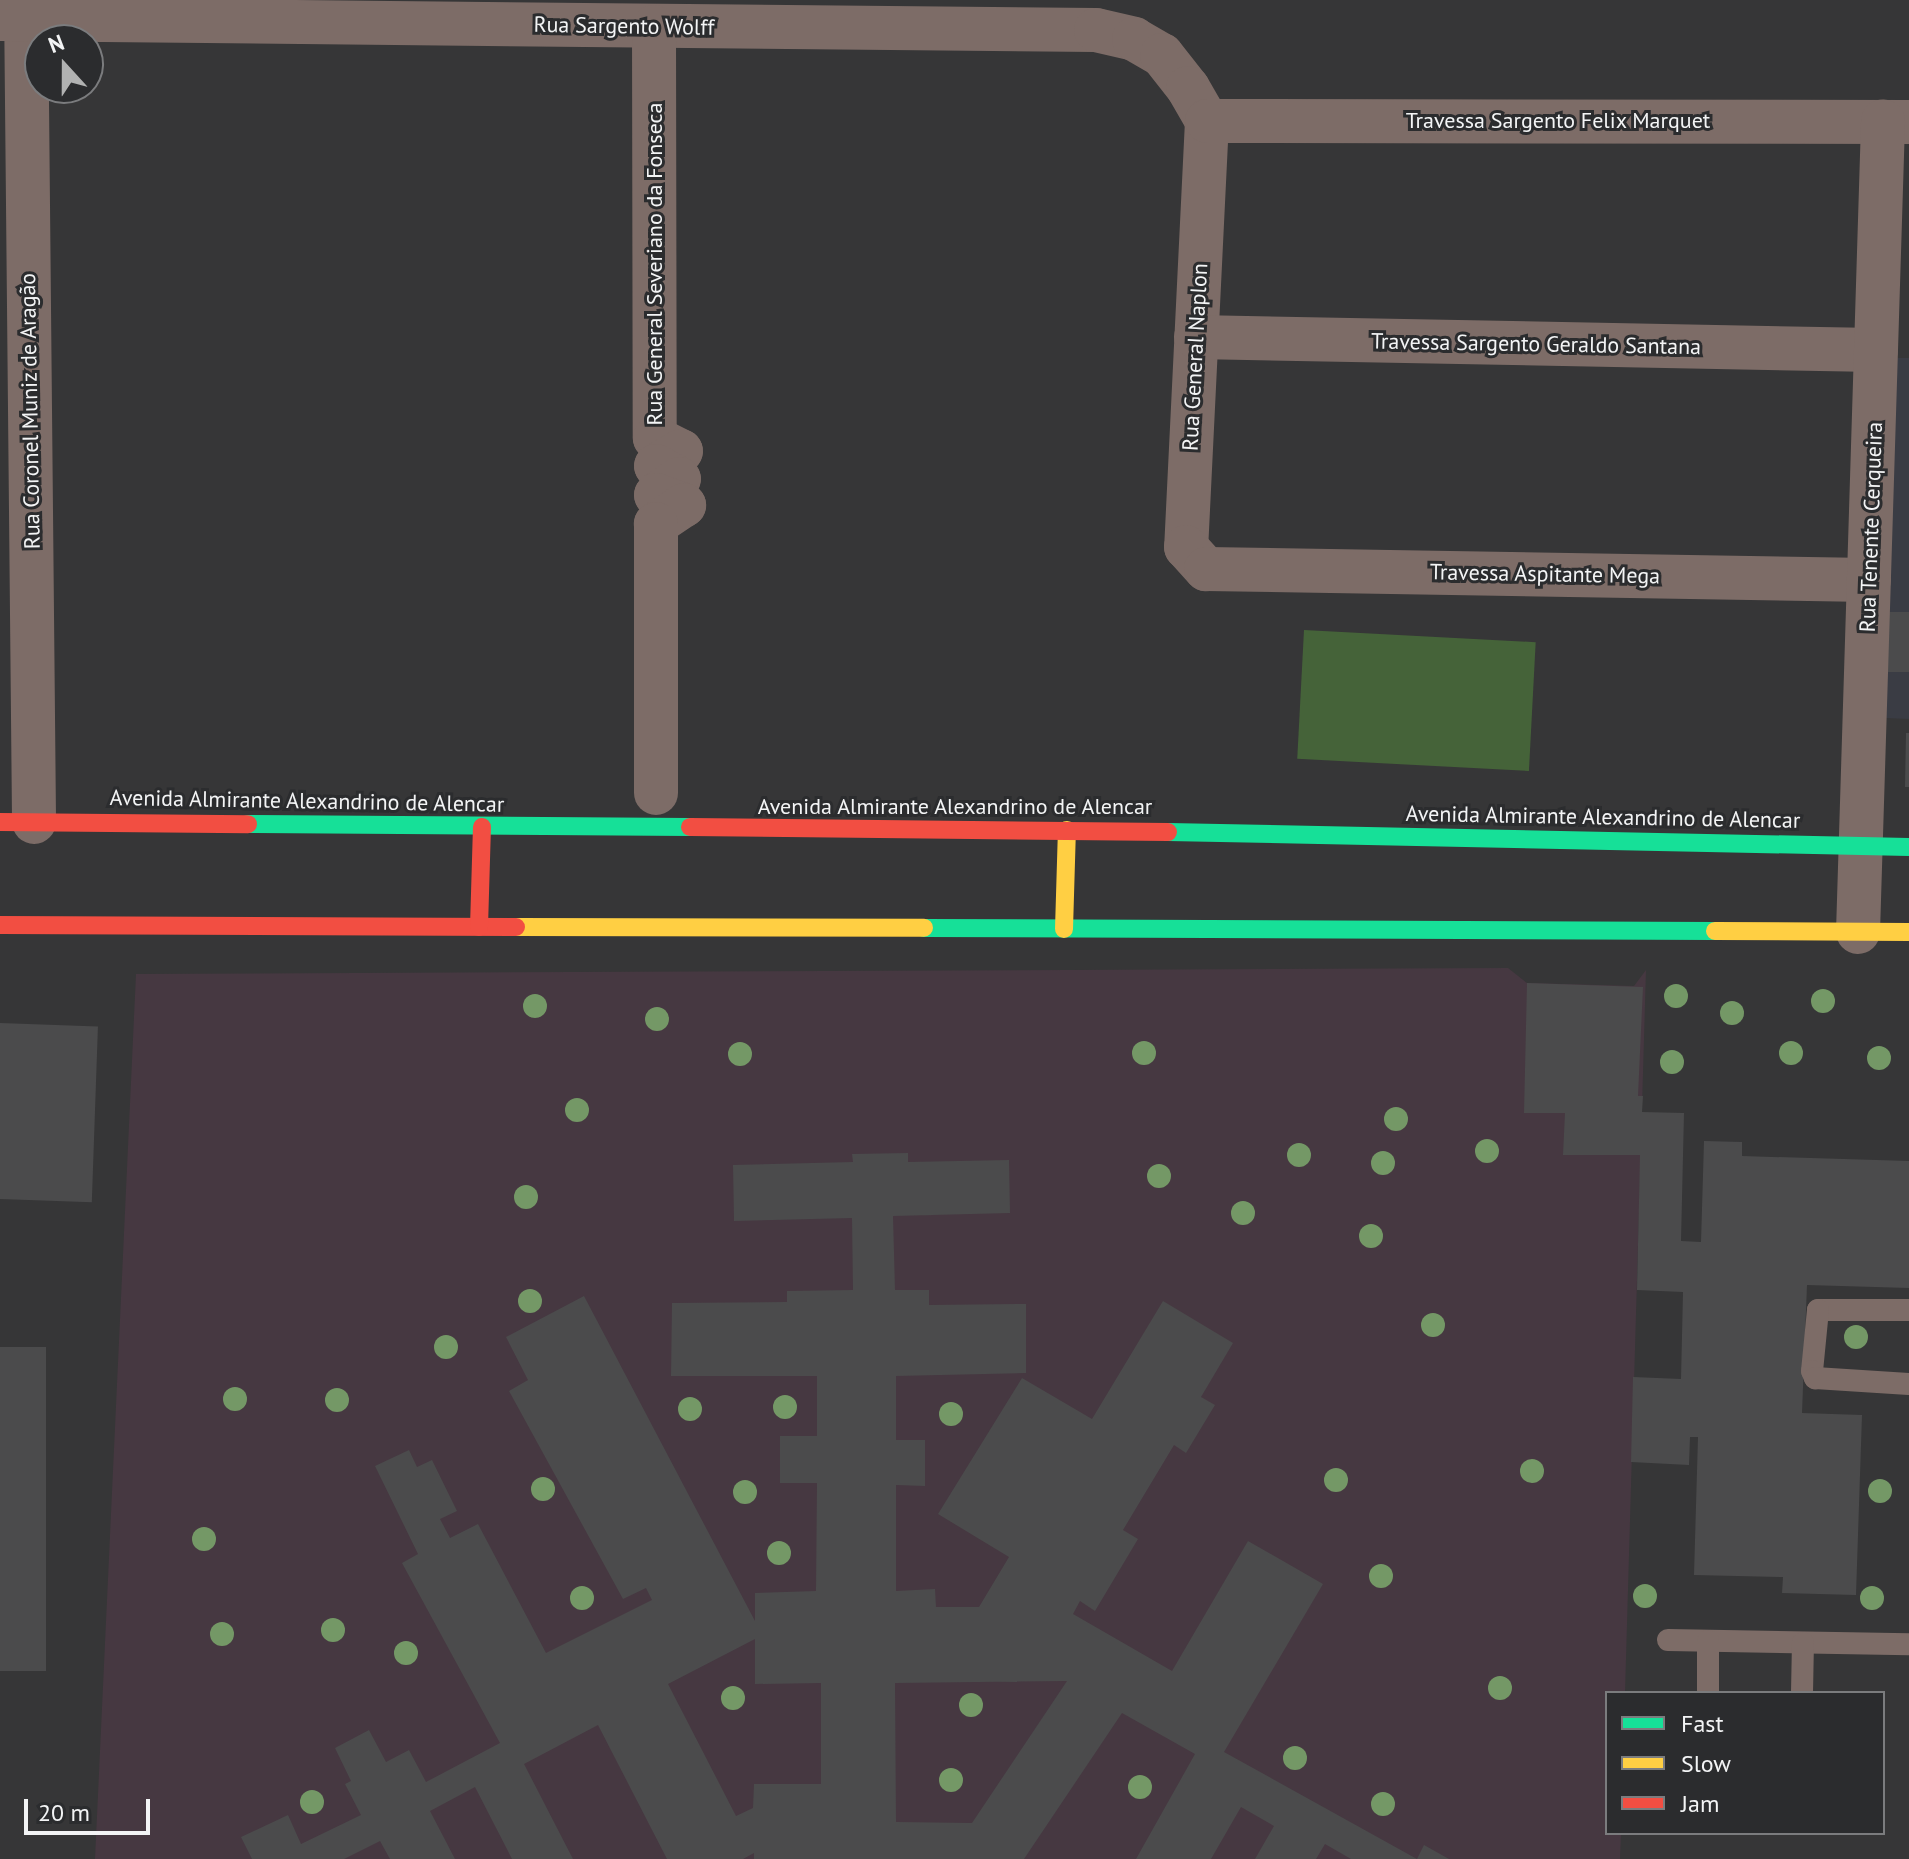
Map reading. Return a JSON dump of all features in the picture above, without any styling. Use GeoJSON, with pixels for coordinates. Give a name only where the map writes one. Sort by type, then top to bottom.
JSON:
{"type":"FeatureCollection","features":[{"type":"Feature","properties":{"kind":"street","name":"Rua Sargento Wolff"},"geometry":{"type":"LineString","coordinates":[[17,13],[654,27],[1096,30],[1134,39],[1162,55],[1188,88],[1207,121]]}},
{"type":"Feature","properties":{"kind":"street","name":"Rua Coronel Muniz de Aragão"},"geometry":{"type":"LineString","coordinates":[[17,13],[17,822]]}},
{"type":"Feature","properties":{"kind":"street","name":"Rua General Severiano da Fonseca"},"geometry":{"type":"LineString","coordinates":[[654,27],[655,438],[681,451],[656,466],[679,479],[656,495],[684,505],[656,524],[656,793]]}},
{"type":"Feature","properties":{"kind":"street","name":"Travessa Sargento Felix Marquet"},"geometry":{"type":"LineString","coordinates":[[1207,121],[1896,122]]}},
{"type":"Feature","properties":{"kind":"street","name":"Rua General Naplon"},"geometry":{"type":"LineString","coordinates":[[1207,121],[1186,547],[1206,569],[1221,568]]}},
{"type":"Feature","properties":{"kind":"street","name":"Rua Tenente Cerqueira"},"geometry":{"type":"LineString","coordinates":[[1858,932],[1876,350],[1896,122]]}},
{"type":"Feature","properties":{"kind":"street","name":"Travessa Sargento Geraldo Santana"},"geometry":{"type":"LineString","coordinates":[[1196,337],[1876,350]]}},
{"type":"Feature","properties":{"kind":"street","name":"Travessa Aspitante Mega"},"geometry":{"type":"LineString","coordinates":[[1221,568],[1869,580]]}},
{"type":"Feature","properties":{"kind":"street","name":"Avenida Almirante Alexandrino de Alencar"},"geometry":{"type":"LineString","coordinates":[[17,822],[1067,830],[1909,847]]}},
{"type":"Feature","properties":{"kind":"street"},"geometry":{"type":"LineString","coordinates":[[479,927],[482,827]]}},
{"type":"Feature","properties":{"kind":"street"},"geometry":{"type":"LineString","coordinates":[[1064,929],[1067,830]]}},
{"type":"Feature","properties":{"kind":"street"},"geometry":{"type":"LineString","coordinates":[[0,925],[1909,932]]}},
{"type":"Feature","properties":{"kind":"lane"},"geometry":{"type":"LineString","coordinates":[[1909,1310],[1818,1310],[1812,1371],[1815,1378],[1909,1384]]}},
{"type":"Feature","properties":{"kind":"lane"},"geometry":{"type":"LineString","coordinates":[[1668,1640],[1909,1644]]}},
{"type":"Feature","properties":{"kind":"lane"},"geometry":{"type":"LineString","coordinates":[[1708,1641],[1708,1691]]}},
{"type":"Feature","properties":{"kind":"lane"},"geometry":{"type":"LineString","coordinates":[[1802,1691],[1803,1643]]}},
{"type":"Feature","properties":{"kind":"shaded area"},"geometry":{"type":"Polygon","coordinates":[[[1894,358],[1909,358],[1909,719],[1886,718],[1894,358]]]}},
{"type":"Feature","properties":{"kind":"shaded area"},"geometry":{"type":"Polygon","coordinates":[[[1508,968],[1527,983],[1634,986],[1646,970],[1625,1691],[1605,1691],[1605,1835],[1621,1835],[1620,1859],[95,1859],[136,974],[1508,968]]]}},
{"type":"Feature","properties":{"kind":"green space"},"geometry":{"type":"Polygon","coordinates":[[[1304,630],[1536,642],[1529,771],[1297,759],[1304,630]]]}},
{"type":"Feature","properties":{"kind":"building"},"geometry":{"type":"Polygon","coordinates":[[[1886,612],[1909,612],[1909,672],[1886,672],[1886,612]]]}},
{"type":"Feature","properties":{"kind":"building"},"geometry":{"type":"Polygon","coordinates":[[[1906,733],[1909,733],[1909,787],[1905,787],[1906,733]]]}},
{"type":"Feature","properties":{"kind":"building"},"geometry":{"type":"Polygon","coordinates":[[[1527,983],[1643,987],[1638,1096],[1643,1096],[1642,1112],[1684,1113],[1681,1241],[1701,1242],[1704,1141],[1742,1142],[1742,1156],[1909,1161],[1909,1288],[1807,1285],[1802,1413],[1862,1415],[1856,1595],[1782,1593],[1783,1577],[1694,1575],[1698,1437],[1690,1437],[1689,1465],[1631,1462],[1633,1377],[1681,1379],[1683,1292],[1637,1290],[1640,1155],[1563,1155],[1565,1113],[1524,1113],[1527,983]]]}},
{"type":"Feature","properties":{"kind":"building"},"geometry":{"type":"Polygon","coordinates":[[[0,1023],[98,1026],[92,1202],[0,1199],[0,1023]]]}},
{"type":"Feature","properties":{"kind":"building"},"geometry":{"type":"Polygon","coordinates":[[[908,1153],[908,1162],[1009,1160],[1010,1213],[893,1216],[895,1290],[929,1290],[929,1305],[1026,1304],[1026,1373],[896,1376],[896,1440],[925,1440],[925,1486],[896,1485],[896,1591],[935,1589],[936,1607],[979,1607],[1009,1557],[938,1514],[1022,1378],[1092,1419],[1163,1301],[1233,1343],[1201,1397],[1215,1405],[1186,1453],[1174,1445],[1123,1530],[1138,1539],[1095,1611],[1080,1601],[1073,1614],[1172,1671],[1248,1541],[1323,1584],[1224,1752],[1417,1859],[1351,1859],[1325,1844],[1316,1859],[1255,1859],[1274,1826],[1241,1807],[1211,1859],[1136,1859],[1195,1754],[1122,1713],[1024,1859],[754,1859],[754,1853],[743,1859],[667,1859],[598,1725],[524,1764],[573,1859],[512,1859],[475,1787],[430,1811],[455,1859],[390,1859],[380,1841],[344,1859],[252,1859],[241,1837],[288,1815],[301,1844],[361,1815],[345,1784],[351,1781],[335,1748],[369,1730],[386,1762],[409,1750],[426,1782],[500,1743],[402,1563],[418,1554],[375,1466],[409,1450],[417,1467],[432,1460],[457,1511],[440,1519],[450,1538],[478,1524],[546,1653],[652,1600],[646,1588],[623,1599],[509,1391],[528,1380],[506,1337],[584,1296],[755,1621],[755,1593],[816,1591],[817,1483],[780,1483],[780,1436],[817,1436],[817,1376],[671,1376],[672,1303],[787,1302],[787,1291],[853,1290],[852,1218],[734,1221],[733,1165],[853,1162],[852,1154],[908,1153]],[[755,1639],[668,1684],[736,1816],[753,1808],[754,1784],[821,1784],[821,1683],[755,1684],[755,1639]],[[1067,1681],[895,1683],[896,1822],[972,1823],[1067,1681]]]}},
{"type":"Feature","properties":{"kind":"building"},"geometry":{"type":"Polygon","coordinates":[[[0,1347],[46,1347],[46,1671],[0,1671],[0,1347]]]}},
{"type":"Feature","properties":{"kind":"building"},"geometry":{"type":"Polygon","coordinates":[[[1424,1845],[1449,1859],[1417,1859],[1424,1845]]]}},
{"type":"Feature","properties":{"kind":"traffic: fast"},"geometry":{"type":"LineString","coordinates":[[248,824],[690,827]]}},
{"type":"Feature","properties":{"kind":"traffic: fast"},"geometry":{"type":"LineString","coordinates":[[1168,832],[1909,847]]}},
{"type":"Feature","properties":{"kind":"traffic: fast"},"geometry":{"type":"LineString","coordinates":[[924,928],[1715,931]]}},
{"type":"Feature","properties":{"kind":"traffic: slow"},"geometry":{"type":"LineString","coordinates":[[1064,929],[1067,830]]}},
{"type":"Feature","properties":{"kind":"traffic: slow"},"geometry":{"type":"LineString","coordinates":[[516,927],[924,928]]}},
{"type":"Feature","properties":{"kind":"traffic: slow"},"geometry":{"type":"LineString","coordinates":[[1715,931],[1909,932]]}},
{"type":"Feature","properties":{"kind":"traffic: jam"},"geometry":{"type":"LineString","coordinates":[[0,822],[248,824]]}},
{"type":"Feature","properties":{"kind":"traffic: jam"},"geometry":{"type":"LineString","coordinates":[[479,927],[482,827]]}},
{"type":"Feature","properties":{"kind":"traffic: jam"},"geometry":{"type":"LineString","coordinates":[[690,827],[1168,832]]}},
{"type":"Feature","properties":{"kind":"traffic: jam"},"geometry":{"type":"LineString","coordinates":[[0,925],[516,927]]}}]}
